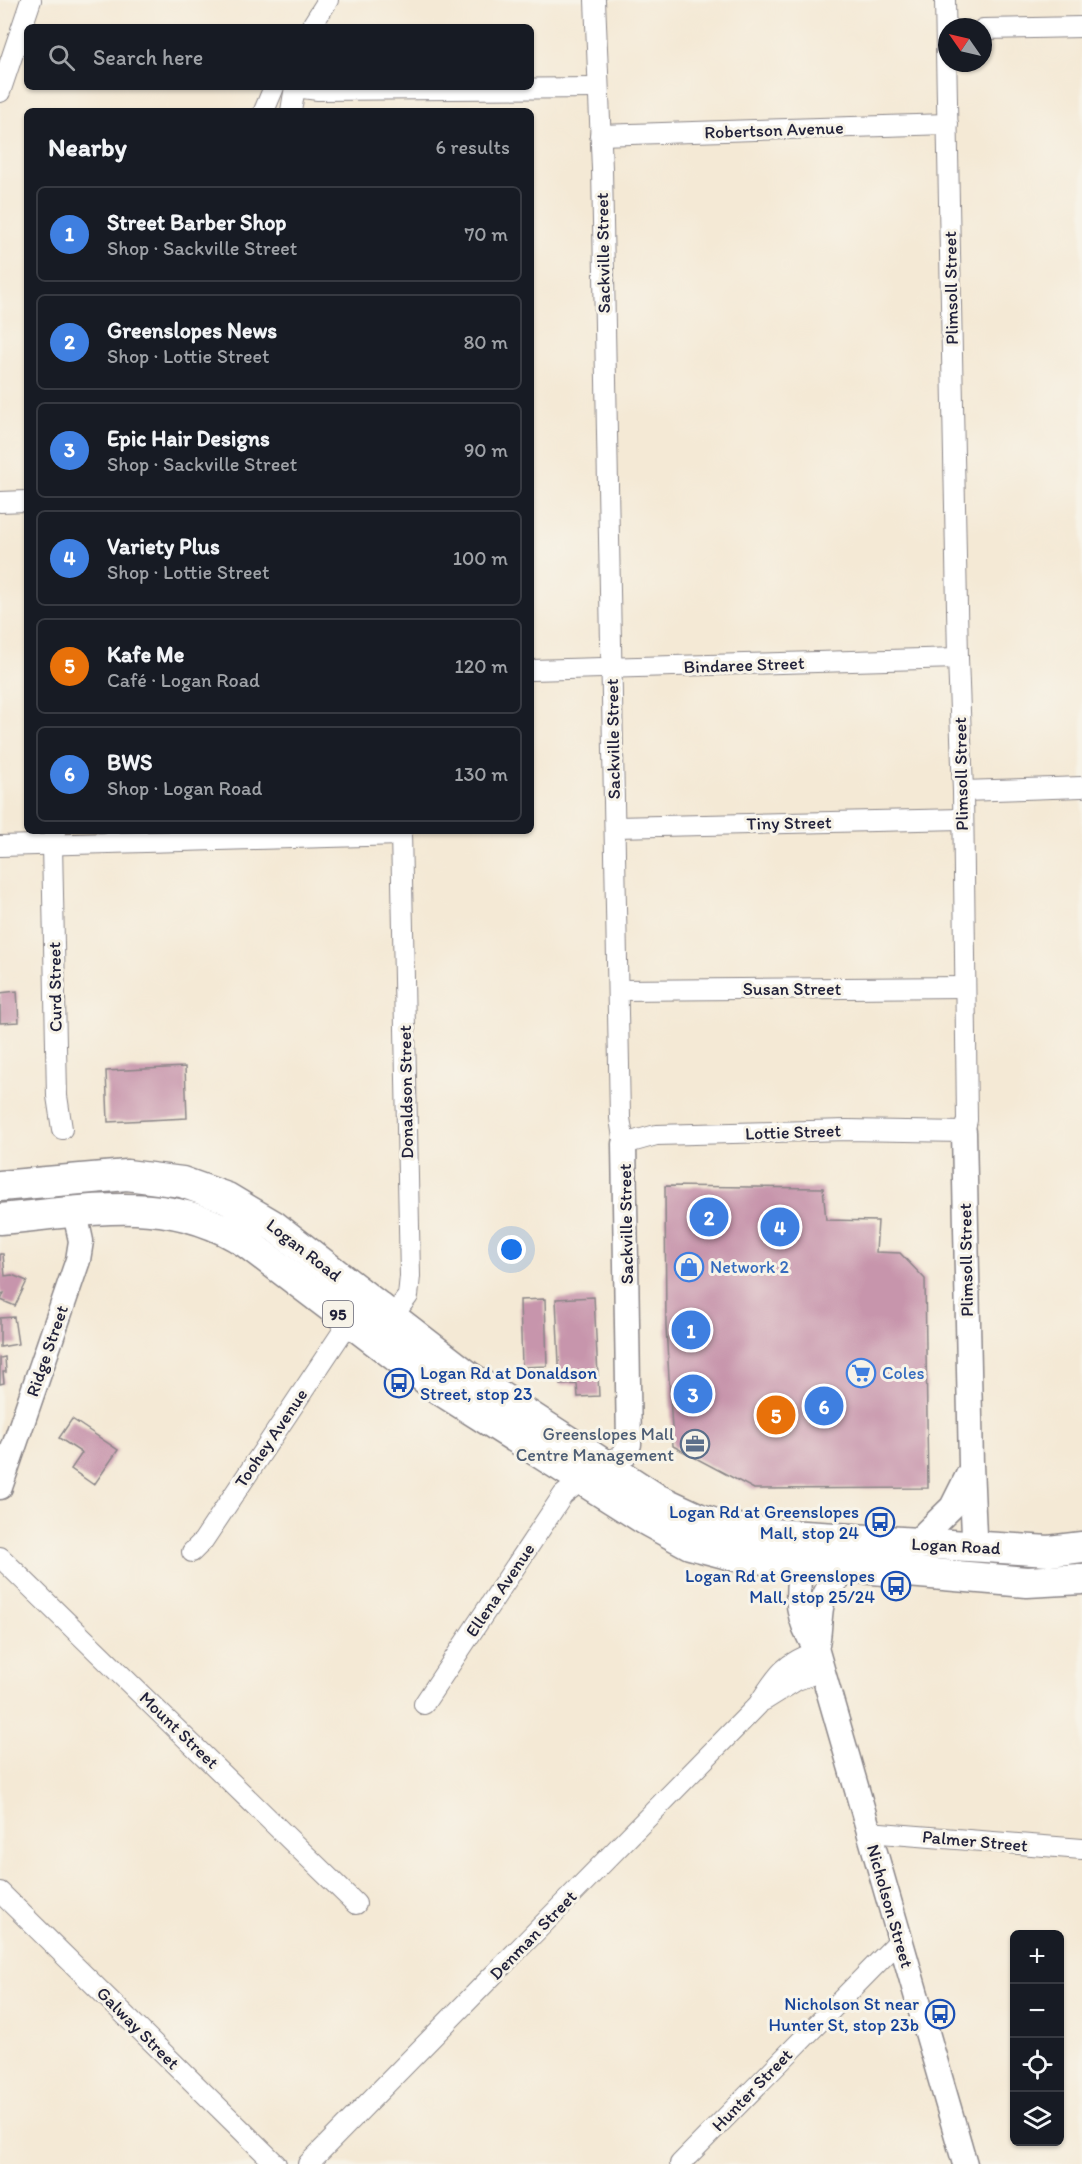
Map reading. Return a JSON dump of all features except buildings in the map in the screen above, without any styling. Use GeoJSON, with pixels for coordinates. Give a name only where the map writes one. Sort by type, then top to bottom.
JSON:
{"type":"FeatureCollection","features":[{"type":"Feature","properties":{"kind":"main road","name":"Logan Road"},"geometry":{"type":"LineString","coordinates":[[0,1186],[127,1175],[182,1182],[204,1188],[252,1211],[594,1473]]}},
{"type":"Feature","properties":{"kind":"main road"},"geometry":{"type":"LineString","coordinates":[[55,1181],[75,1213]]}},
{"type":"Feature","properties":{"kind":"main road","name":"Logan Road"},"geometry":{"type":"LineString","coordinates":[[0,1219],[148,1208],[182,1213],[208,1222],[247,1243],[373,1342],[439,1389],[594,1473],[698,1518],[749,1531],[854,1567],[1027,1582],[1072,1580]]}},
{"type":"Feature","properties":{"kind":"main road"},"geometry":{"type":"LineString","coordinates":[[349,1322],[366,1299]]}},
{"type":"Feature","properties":{"kind":"main road","name":"Logan Road"},"geometry":{"type":"LineString","coordinates":[[805,1549],[914,1544],[1050,1551],[1082,1547]]}},
{"type":"Feature","properties":{"kind":"main road"},"geometry":{"type":"LineString","coordinates":[[977,1547],[985,1560],[992,1563],[1072,1580]]}},
{"type":"Feature","properties":{"kind":"street"},"geometry":{"type":"LineString","coordinates":[[0,92],[31,0]]}},
{"type":"Feature","properties":{"kind":"street"},"geometry":{"type":"LineString","coordinates":[[313,24],[328,0]]}},
{"type":"Feature","properties":{"kind":"street","name":"Sackville Street"},"geometry":{"type":"LineString","coordinates":[[594,1473],[624,1455],[629,1444],[624,1144],[620,1118],[612,668],[595,0]]}},
{"type":"Feature","properties":{"kind":"street","name":"Plimsoll Street"},"geometry":{"type":"LineString","coordinates":[[945,0],[946,18]]}},
{"type":"Feature","properties":{"kind":"street"},"geometry":{"type":"LineString","coordinates":[[992,29],[1082,27]]}},
{"type":"Feature","properties":{"kind":"street","name":"Plimsoll Street"},"geometry":{"type":"LineString","coordinates":[[947,72],[958,658],[963,791],[964,987],[968,1110],[964,1132],[971,1465],[974,1535],[977,1547]]}},
{"type":"Feature","properties":{"kind":"street"},"geometry":{"type":"LineString","coordinates":[[534,88],[597,88]]}},
{"type":"Feature","properties":{"kind":"street"},"geometry":{"type":"LineString","coordinates":[[265,108],[273,90]]}},
{"type":"Feature","properties":{"kind":"street"},"geometry":{"type":"LineString","coordinates":[[292,108],[294,90]]}},
{"type":"Feature","properties":{"kind":"street","name":"Robertson Avenue"},"geometry":{"type":"LineString","coordinates":[[600,135],[948,124]]}},
{"type":"Feature","properties":{"kind":"street"},"geometry":{"type":"LineString","coordinates":[[0,502],[24,501]]}},
{"type":"Feature","properties":{"kind":"street","name":"Bindaree Street"},"geometry":{"type":"LineString","coordinates":[[534,670],[958,658]]}},
{"type":"Feature","properties":{"kind":"street"},"geometry":{"type":"LineString","coordinates":[[963,791],[1082,787]]}},
{"type":"Feature","properties":{"kind":"street","name":"Tiny Street"},"geometry":{"type":"LineString","coordinates":[[615,826],[962,819]]}},
{"type":"Feature","properties":{"kind":"street"},"geometry":{"type":"LineString","coordinates":[[0,846],[51,835],[226,834]]}},
{"type":"Feature","properties":{"kind":"street","name":"Donaldson Street"},"geometry":{"type":"LineString","coordinates":[[373,1342],[408,1296],[410,1276],[401,834]]}},
{"type":"Feature","properties":{"kind":"street","name":"Curd Street"},"geometry":{"type":"LineString","coordinates":[[51,835],[57,1096],[62,1129]]}},
{"type":"Feature","properties":{"kind":"street","name":"Susan Street"},"geometry":{"type":"LineString","coordinates":[[619,990],[964,987]]}},
{"type":"Feature","properties":{"kind":"street","name":"Lottie Street"},"geometry":{"type":"LineString","coordinates":[[624,1144],[656,1135],[858,1130],[964,1132]]}},
{"type":"Feature","properties":{"kind":"street","name":"Ridge Street"},"geometry":{"type":"LineString","coordinates":[[0,1487],[78,1260],[81,1241],[75,1213]]}},
{"type":"Feature","properties":{"kind":"street","name":"Toohey Avenue"},"geometry":{"type":"LineString","coordinates":[[192,1552],[203,1541],[349,1322]]}},
{"type":"Feature","properties":{"kind":"street"},"geometry":{"type":"LineString","coordinates":[[914,1544],[952,1507],[963,1488],[971,1465]]}},
{"type":"Feature","properties":{"kind":"street","name":"Ellena Avenue"},"geometry":{"type":"LineString","coordinates":[[424,1704],[563,1495],[594,1473]]}},
{"type":"Feature","properties":{"kind":"street","name":"Nicholson Street"},"geometry":{"type":"LineString","coordinates":[[805,1549],[798,1589],[801,1619],[818,1657],[965,2164]]}},
{"type":"Feature","properties":{"kind":"street","name":"Mount Street"},"geometry":{"type":"LineString","coordinates":[[0,1557],[356,1904]]}},
{"type":"Feature","properties":{"kind":"street","name":"Nicholson Street"},"geometry":{"type":"LineString","coordinates":[[818,1657],[821,1605],[825,1594],[830,1586],[854,1567]]}},
{"type":"Feature","properties":{"kind":"street","name":"Denman Street"},"geometry":{"type":"LineString","coordinates":[[308,2164],[758,1705],[783,1668],[795,1659],[818,1657]]}},
{"type":"Feature","properties":{"kind":"street","name":"Palmer Street"},"geometry":{"type":"LineString","coordinates":[[868,1832],[1082,1849]]}},
{"type":"Feature","properties":{"kind":"street","name":"Galway Street"},"geometry":{"type":"LineString","coordinates":[[0,1892],[276,2164]]}},
{"type":"Feature","properties":{"kind":"street","name":"Hunter Street"},"geometry":{"type":"LineString","coordinates":[[680,2164],[900,1940]]}},
{"type":"Feature","properties":{"kind":"place","name":"Greenslopes News"},"geometry":{"type":"Point","coordinates":[709,1217]}},
{"type":"Feature","properties":{"kind":"place","name":"Variety Plus"},"geometry":{"type":"Point","coordinates":[780,1227]}},
{"type":"Feature","properties":{"kind":"place","name":"Network 2"},"geometry":{"type":"Point","coordinates":[689,1267]}},
{"type":"Feature","properties":{"kind":"place","name":"Street Barber Shop"},"geometry":{"type":"Point","coordinates":[691,1330]}},
{"type":"Feature","properties":{"kind":"place","name":"Coles"},"geometry":{"type":"Point","coordinates":[861,1373]}},
{"type":"Feature","properties":{"kind":"place","name":"Logan Rd at Donaldson Street, stop 23"},"geometry":{"type":"Point","coordinates":[399,1383]}},
{"type":"Feature","properties":{"kind":"place","name":"Epic Hair Designs"},"geometry":{"type":"Point","coordinates":[693,1394]}},
{"type":"Feature","properties":{"kind":"place","name":"BWS"},"geometry":{"type":"Point","coordinates":[824,1406]}},
{"type":"Feature","properties":{"kind":"place","name":"Kafe Me"},"geometry":{"type":"Point","coordinates":[776,1415]}},
{"type":"Feature","properties":{"kind":"place","name":"Greenslopes Mall Centre Management"},"geometry":{"type":"Point","coordinates":[695,1444]}},
{"type":"Feature","properties":{"kind":"place","name":"Logan Rd at Greenslopes Mall, stop 24"},"geometry":{"type":"Point","coordinates":[880,1522]}},
{"type":"Feature","properties":{"kind":"place","name":"Logan Rd at Greenslopes Mall, stop 25/24"},"geometry":{"type":"Point","coordinates":[896,1586]}},
{"type":"Feature","properties":{"kind":"place","name":"Nicholson St near Hunter St, stop 23b"},"geometry":{"type":"Point","coordinates":[940,2014]}}]}
